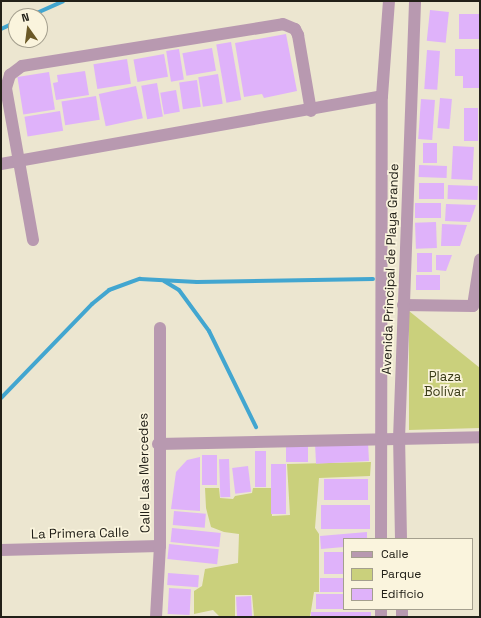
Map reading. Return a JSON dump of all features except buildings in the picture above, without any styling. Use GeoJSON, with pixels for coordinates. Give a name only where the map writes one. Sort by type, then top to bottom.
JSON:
{"type":"FeatureCollection","features":[{"type":"Feature","properties":{"kind":"street","name":"Avenida Principal de Playa Grande"},"geometry":{"type":"LineString","coordinates":[[381,538],[380,439],[382,96],[389,1]]}},
{"type":"Feature","properties":{"kind":"street","name":"Avenida Principal de Playa Grande"},"geometry":{"type":"LineString","coordinates":[[401,538],[399,439],[415,1]]}},
{"type":"Feature","properties":{"kind":"street"},"geometry":{"type":"LineString","coordinates":[[33,240],[6,88],[10,75],[22,66],[283,24],[295,29],[298,35],[310,110]]}},
{"type":"Feature","properties":{"kind":"street"},"geometry":{"type":"LineString","coordinates":[[1,164],[382,96]]}},
{"type":"Feature","properties":{"kind":"street"},"geometry":{"type":"LineString","coordinates":[[403,305],[476,311],[480,260]]}},
{"type":"Feature","properties":{"kind":"street","name":"Calle Las Mercedes"},"geometry":{"type":"LineString","coordinates":[[156,617],[160,546],[158,444],[160,328]]}},
{"type":"Feature","properties":{"kind":"street"},"geometry":{"type":"LineString","coordinates":[[158,444],[480,437]]}},
{"type":"Feature","properties":{"kind":"street","name":"La Primera Calle"},"geometry":{"type":"LineString","coordinates":[[1,550],[160,546]]}},
{"type":"Feature","properties":{"kind":"green space","name":"Plaza Bolívar"},"geometry":{"type":"Polygon","coordinates":[[[409,311],[480,368],[480,428],[409,430],[409,311]]]}},
{"type":"Feature","properties":{"kind":"green space"},"geometry":{"type":"Polygon","coordinates":[[[371,462],[370,476],[319,478],[315,528],[319,534],[319,592],[314,592],[310,617],[254,617],[252,595],[235,595],[235,617],[220,617],[213,610],[194,614],[194,591],[202,586],[205,569],[238,563],[239,534],[224,532],[211,527],[206,508],[205,488],[219,488],[220,498],[233,499],[235,496],[252,493],[253,488],[271,488],[272,516],[290,515],[287,464],[371,462]]]}},
{"type":"Feature","properties":{"kind":"waterway"},"geometry":{"type":"LineString","coordinates":[[48,8],[63,1]]}},
{"type":"Feature","properties":{"kind":"waterway"},"geometry":{"type":"LineString","coordinates":[[1,29],[8,26]]}},
{"type":"Feature","properties":{"kind":"waterway"},"geometry":{"type":"LineString","coordinates":[[1,398],[92,304],[109,290],[140,279],[197,282],[373,279]]}},
{"type":"Feature","properties":{"kind":"waterway"},"geometry":{"type":"LineString","coordinates":[[164,281],[179,290],[209,331],[256,427]]}}]}
